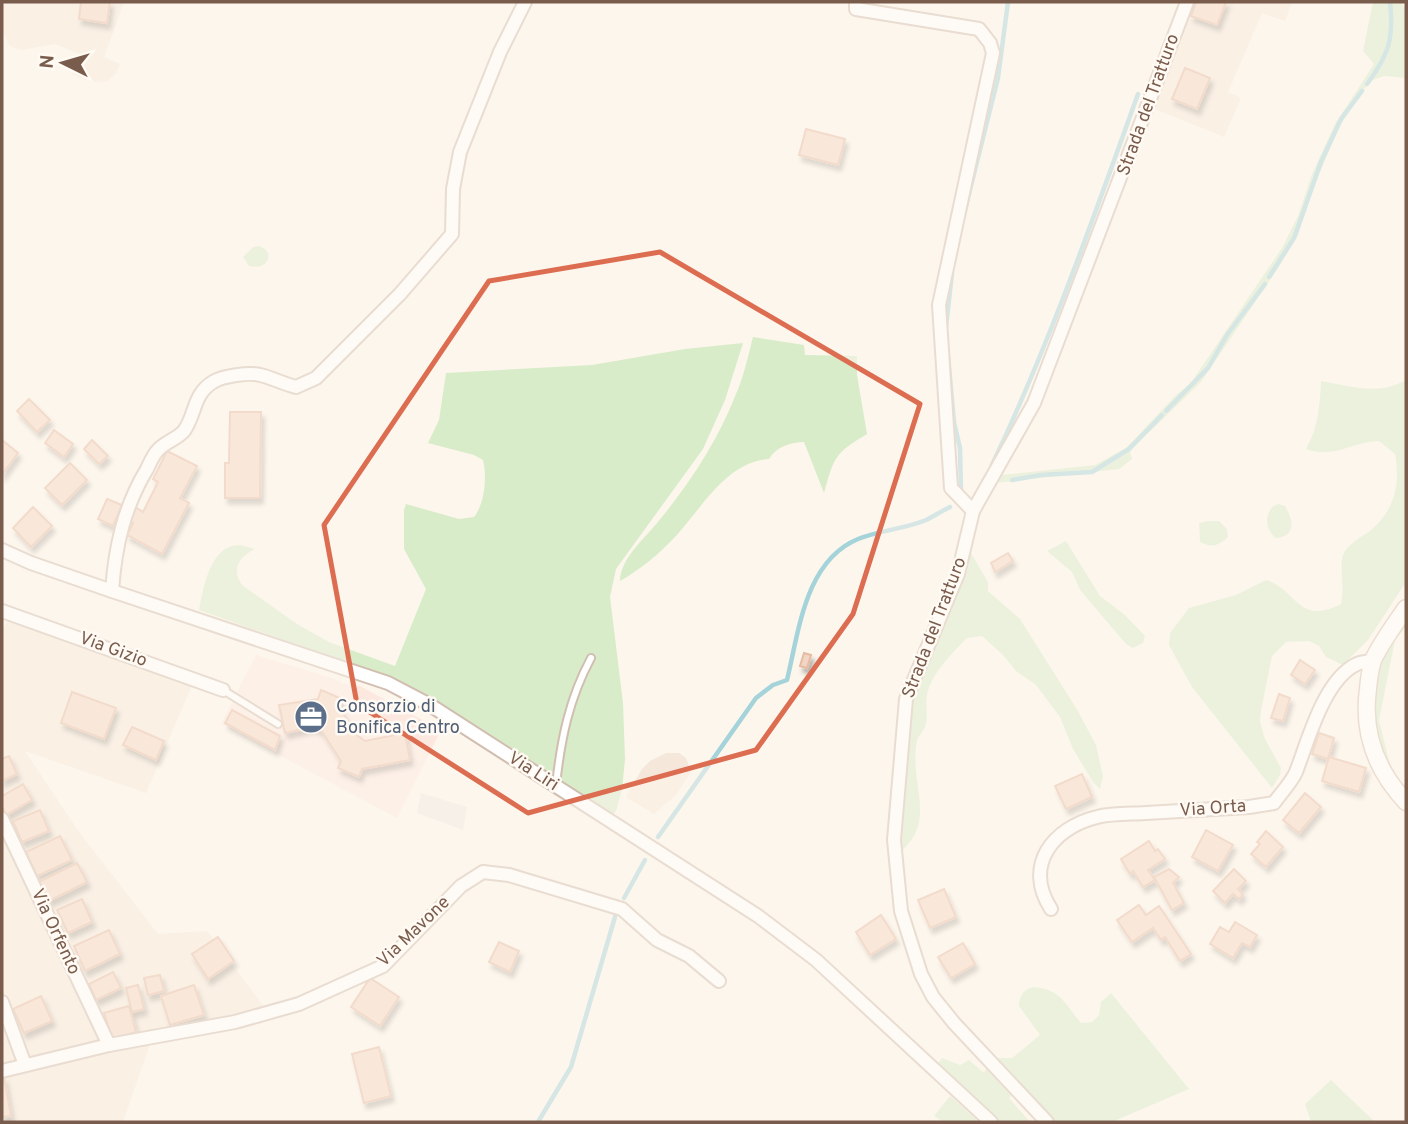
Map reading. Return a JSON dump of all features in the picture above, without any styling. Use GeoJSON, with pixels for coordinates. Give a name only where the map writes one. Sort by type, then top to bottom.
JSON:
{"type":"FeatureCollection","features":[{"type":"Feature","properties":{"kind":"main road"},"geometry":{"type":"LineString","coordinates":[[1406,608],[1373,661],[1366,719],[1371,745],[1379,766],[1406,802]]}},
{"type":"Feature","properties":{"kind":"street"},"geometry":{"type":"LineString","coordinates":[[112,592],[114,558],[122,523],[137,485],[158,450],[182,433],[192,417],[193,404],[202,391],[214,381],[226,377],[260,374],[296,387],[316,378],[400,294],[452,234],[453,189],[460,152],[500,52],[525,2]]}},
{"type":"Feature","properties":{"kind":"street"},"geometry":{"type":"LineString","coordinates":[[856,2],[856,9],[979,29],[990,43],[993,53],[939,305],[951,488],[974,511]]}},
{"type":"Feature","properties":{"kind":"street","name":"Strada del Tratturo"},"geometry":{"type":"LineString","coordinates":[[1047,1122],[954,1023],[933,997],[921,974],[901,911],[894,840],[906,699],[958,575],[974,511],[1034,403],[1187,2]]}},
{"type":"Feature","properties":{"kind":"street","name":"Via Liri"},"geometry":{"type":"LineString","coordinates":[[2,550],[112,592],[388,683],[430,705],[758,916],[817,960],[991,1122]]}},
{"type":"Feature","properties":{"kind":"street","name":"Via Gizio"},"geometry":{"type":"LineString","coordinates":[[2,611],[223,690]]}},
{"type":"Feature","properties":{"kind":"street","name":"Via Orta"},"geometry":{"type":"LineString","coordinates":[[1051,909],[1041,884],[1041,866],[1045,852],[1069,828],[1098,816],[1249,807],[1274,803],[1295,775],[1306,740],[1330,692],[1343,675],[1357,664],[1373,661]]}},
{"type":"Feature","properties":{"kind":"street","name":"Via Orfento"},"geometry":{"type":"LineString","coordinates":[[2,819],[109,1045]]}},
{"type":"Feature","properties":{"kind":"street","name":"Via Mavone"},"geometry":{"type":"LineString","coordinates":[[2,1071],[109,1045],[235,1021],[299,1004],[383,966],[461,886],[484,872],[509,875],[622,908],[657,940],[689,956],[719,981]]}},
{"type":"Feature","properties":{"kind":"street"},"geometry":{"type":"LineString","coordinates":[[2,1002],[25,1065]]}},
{"type":"Feature","properties":{"kind":"lane"},"geometry":{"type":"LineString","coordinates":[[555,787],[563,729],[579,680],[591,658]]}},
{"type":"Feature","properties":{"kind":"lane"},"geometry":{"type":"LineString","coordinates":[[223,690],[278,724]]}},
{"type":"Feature","properties":{"kind":"highlighted area"},"geometry":{"type":"Polygon","coordinates":[[[660,252],[920,404],[853,614],[756,750],[528,813],[357,704],[324,525],[489,281],[660,252]]]}},
{"type":"Feature","properties":{"kind":"shaded area"},"geometry":{"type":"Polygon","coordinates":[[[2,2],[124,2],[104,57],[120,64],[116,73],[107,81],[91,82],[72,74],[79,54],[55,44],[22,50],[9,45],[2,29],[2,2]]]}},
{"type":"Feature","properties":{"kind":"shaded area"},"geometry":{"type":"Polygon","coordinates":[[[1191,2],[1292,2],[1285,21],[1262,13],[1228,92],[1241,98],[1224,137],[1152,108],[1191,2]]]}},
{"type":"Feature","properties":{"kind":"shaded area"},"geometry":{"type":"Polygon","coordinates":[[[14,613],[196,676],[146,793],[25,751],[79,832],[158,934],[207,931],[271,1016],[151,1041],[123,1122],[2,1122],[2,629],[14,613]]]}},
{"type":"Feature","properties":{"kind":"shaded area"},"geometry":{"type":"Polygon","coordinates":[[[256,655],[341,683],[360,686],[441,730],[397,818],[221,724],[256,655]]]}},
{"type":"Feature","properties":{"kind":"shaded area"},"geometry":{"type":"Polygon","coordinates":[[[666,753],[679,753],[686,758],[691,771],[677,794],[654,814],[626,797],[642,769],[650,761],[666,753]]]}},
{"type":"Feature","properties":{"kind":"shaded area"},"geometry":{"type":"Polygon","coordinates":[[[421,793],[467,807],[463,830],[417,813],[421,793]]]}},
{"type":"Feature","properties":{"kind":"green space"},"geometry":{"type":"Polygon","coordinates":[[[1373,2],[1401,2],[1406,11],[1406,78],[1384,76],[1370,81],[1339,127],[1315,184],[1298,235],[1201,382],[1135,446],[1130,452],[1132,459],[1119,469],[995,483],[1002,475],[1095,465],[1126,448],[1176,395],[1190,384],[1282,248],[1298,216],[1312,174],[1335,124],[1374,64],[1363,51],[1373,2]]]}},
{"type":"Feature","properties":{"kind":"green space"},"geometry":{"type":"Polygon","coordinates":[[[259,246],[268,252],[268,260],[261,266],[249,266],[243,257],[253,247],[259,246]]]}},
{"type":"Feature","properties":{"kind":"green space"},"geometry":{"type":"Polygon","coordinates":[[[753,337],[804,345],[805,355],[857,356],[857,375],[867,434],[837,457],[824,493],[804,442],[784,446],[769,459],[740,468],[716,488],[662,550],[620,581],[628,557],[680,493],[712,445],[739,387],[753,337]]]}},
{"type":"Feature","properties":{"kind":"green space"},"geometry":{"type":"Polygon","coordinates":[[[743,343],[725,400],[703,449],[616,569],[610,597],[623,703],[625,759],[622,790],[616,811],[610,818],[549,774],[394,679],[199,610],[214,560],[228,547],[238,545],[255,549],[238,564],[237,574],[242,585],[297,624],[329,642],[395,666],[426,589],[404,549],[406,504],[459,519],[474,517],[481,505],[484,490],[483,460],[474,455],[428,443],[439,420],[446,373],[592,365],[685,349],[743,343]]]}},
{"type":"Feature","properties":{"kind":"green space"},"geometry":{"type":"Polygon","coordinates":[[[1406,380],[1406,582],[1368,640],[1343,665],[1326,657],[1319,646],[1309,641],[1286,642],[1272,656],[1260,722],[1265,739],[1281,768],[1272,788],[1192,687],[1169,645],[1170,633],[1189,608],[1236,595],[1266,580],[1277,585],[1307,609],[1327,610],[1341,604],[1343,555],[1350,545],[1384,517],[1396,487],[1397,465],[1395,454],[1379,441],[1326,452],[1306,449],[1318,416],[1321,381],[1375,389],[1406,380]]]}},
{"type":"Feature","properties":{"kind":"green space"},"geometry":{"type":"Polygon","coordinates":[[[1278,504],[1285,506],[1291,527],[1287,535],[1275,538],[1268,527],[1267,519],[1269,511],[1278,504]]]}},
{"type":"Feature","properties":{"kind":"green space"},"geometry":{"type":"Polygon","coordinates":[[[1219,521],[1227,529],[1228,537],[1215,545],[1200,542],[1199,523],[1219,521]]]}},
{"type":"Feature","properties":{"kind":"green space"},"geometry":{"type":"Polygon","coordinates":[[[1066,541],[1100,596],[1125,615],[1145,636],[1143,643],[1133,648],[1126,644],[1080,590],[1072,572],[1047,551],[1066,541]]]}},
{"type":"Feature","properties":{"kind":"green space"},"geometry":{"type":"Polygon","coordinates":[[[971,553],[988,582],[988,591],[1020,619],[1078,711],[1096,745],[1103,776],[1100,789],[1073,749],[1060,717],[1036,685],[1016,671],[982,636],[967,638],[943,664],[929,687],[926,723],[918,739],[915,756],[920,814],[911,841],[899,853],[911,698],[971,553]]]}},
{"type":"Feature","properties":{"kind":"green space"},"geometry":{"type":"Polygon","coordinates":[[[1406,619],[1406,627],[1395,640],[1379,720],[1389,761],[1397,777],[1379,743],[1373,711],[1376,685],[1386,647],[1406,619]]]}},
{"type":"Feature","properties":{"kind":"green space"},"geometry":{"type":"Polygon","coordinates":[[[1033,987],[1056,994],[1081,1023],[1092,1022],[1099,1015],[1101,1002],[1111,993],[1189,1089],[1112,1122],[1050,1122],[1015,1091],[1009,1098],[1030,1122],[1000,1122],[938,1063],[942,1058],[960,1065],[969,1060],[984,1073],[991,1058],[1012,1058],[1040,1035],[1019,1006],[1022,994],[1033,987]]]}},
{"type":"Feature","properties":{"kind":"green space"},"geometry":{"type":"Polygon","coordinates":[[[1331,1080],[1375,1122],[1311,1122],[1305,1104],[1331,1080]]]}},
{"type":"Feature","properties":{"kind":"green space"},"geometry":{"type":"Polygon","coordinates":[[[950,1096],[979,1122],[944,1122],[934,1116],[950,1096]]]}},
{"type":"Feature","properties":{"kind":"building"},"geometry":{"type":"Polygon","coordinates":[[[81,2],[110,2],[107,23],[79,19],[81,2]]]}},
{"type":"Feature","properties":{"kind":"building"},"geometry":{"type":"Polygon","coordinates":[[[1196,2],[1226,2],[1217,25],[1191,16],[1196,2]]]}},
{"type":"Feature","properties":{"kind":"building"},"geometry":{"type":"Polygon","coordinates":[[[1185,68],[1210,78],[1197,109],[1172,99],[1185,68]]]}},
{"type":"Feature","properties":{"kind":"building"},"geometry":{"type":"Polygon","coordinates":[[[806,129],[845,139],[838,165],[799,155],[806,129]]]}},
{"type":"Feature","properties":{"kind":"building"},"geometry":{"type":"Polygon","coordinates":[[[29,399],[50,420],[37,432],[17,411],[29,399]]]}},
{"type":"Feature","properties":{"kind":"building"},"geometry":{"type":"Polygon","coordinates":[[[230,412],[261,412],[260,498],[225,498],[230,412]]]}},
{"type":"Feature","properties":{"kind":"building"},"geometry":{"type":"Polygon","coordinates":[[[54,430],[73,444],[64,457],[45,443],[54,430]]]}},
{"type":"Feature","properties":{"kind":"building"},"geometry":{"type":"Polygon","coordinates":[[[2,440],[18,453],[2,475],[2,440]]]}},
{"type":"Feature","properties":{"kind":"building"},"geometry":{"type":"Polygon","coordinates":[[[92,440],[108,456],[99,464],[84,449],[92,440]]]}},
{"type":"Feature","properties":{"kind":"building"},"geometry":{"type":"Polygon","coordinates":[[[167,451],[197,466],[180,498],[189,503],[162,554],[127,535],[133,523],[128,520],[135,507],[143,512],[158,482],[153,479],[167,451]]]}},
{"type":"Feature","properties":{"kind":"building"},"geometry":{"type":"Polygon","coordinates":[[[70,463],[87,480],[62,505],[45,488],[70,463]]]}},
{"type":"Feature","properties":{"kind":"building"},"geometry":{"type":"Polygon","coordinates":[[[107,499],[122,505],[113,526],[98,519],[107,499]]]}},
{"type":"Feature","properties":{"kind":"building"},"geometry":{"type":"Polygon","coordinates":[[[33,507],[52,526],[31,547],[13,528],[33,507]]]}},
{"type":"Feature","properties":{"kind":"building"},"geometry":{"type":"Polygon","coordinates":[[[1008,553],[1013,561],[995,572],[991,563],[1008,553]]]}},
{"type":"Feature","properties":{"kind":"building"},"geometry":{"type":"Polygon","coordinates":[[[804,653],[811,655],[807,668],[800,666],[804,653]]]}},
{"type":"Feature","properties":{"kind":"building"},"geometry":{"type":"Polygon","coordinates":[[[1300,660],[1315,670],[1305,684],[1291,675],[1300,660]]]}},
{"type":"Feature","properties":{"kind":"building"},"geometry":{"type":"Polygon","coordinates":[[[321,690],[342,699],[339,707],[358,736],[365,741],[405,733],[410,760],[362,769],[359,777],[338,768],[341,761],[321,730],[312,727],[285,733],[279,705],[318,699],[321,690]]]}},
{"type":"Feature","properties":{"kind":"building"},"geometry":{"type":"Polygon","coordinates":[[[72,692],[116,708],[104,739],[61,723],[72,692]]]}},
{"type":"Feature","properties":{"kind":"building"},"geometry":{"type":"Polygon","coordinates":[[[1279,694],[1290,698],[1283,721],[1271,718],[1279,694]]]}},
{"type":"Feature","properties":{"kind":"building"},"geometry":{"type":"Polygon","coordinates":[[[232,710],[280,736],[275,750],[225,723],[232,710]]]}},
{"type":"Feature","properties":{"kind":"building"},"geometry":{"type":"Polygon","coordinates":[[[132,727],[164,741],[156,760],[123,745],[132,727]]]}},
{"type":"Feature","properties":{"kind":"building"},"geometry":{"type":"Polygon","coordinates":[[[1319,733],[1334,738],[1328,759],[1312,754],[1319,733]]]}},
{"type":"Feature","properties":{"kind":"building"},"geometry":{"type":"Polygon","coordinates":[[[9,756],[17,774],[2,781],[2,759],[9,756]]]}},
{"type":"Feature","properties":{"kind":"building"},"geometry":{"type":"Polygon","coordinates":[[[1329,757],[1366,768],[1359,792],[1322,781],[1329,757]]]}},
{"type":"Feature","properties":{"kind":"building"},"geometry":{"type":"Polygon","coordinates":[[[1082,774],[1092,797],[1066,809],[1055,786],[1082,774]]]}},
{"type":"Feature","properties":{"kind":"building"},"geometry":{"type":"Polygon","coordinates":[[[23,784],[32,800],[6,815],[2,796],[23,784]]]}},
{"type":"Feature","properties":{"kind":"building"},"geometry":{"type":"Polygon","coordinates":[[[1305,793],[1321,807],[1299,833],[1283,820],[1305,793]]]}},
{"type":"Feature","properties":{"kind":"building"},"geometry":{"type":"Polygon","coordinates":[[[40,810],[49,831],[22,842],[13,821],[40,810]]]}},
{"type":"Feature","properties":{"kind":"building"},"geometry":{"type":"Polygon","coordinates":[[[1206,830],[1233,845],[1218,871],[1192,857],[1206,830]]]}},
{"type":"Feature","properties":{"kind":"building"},"geometry":{"type":"Polygon","coordinates":[[[1266,831],[1283,847],[1266,867],[1251,854],[1266,831]]]}},
{"type":"Feature","properties":{"kind":"building"},"geometry":{"type":"Polygon","coordinates":[[[60,836],[72,860],[37,876],[26,852],[60,836]]]}},
{"type":"Feature","properties":{"kind":"building"},"geometry":{"type":"Polygon","coordinates":[[[1149,841],[1155,851],[1158,849],[1165,859],[1148,870],[1155,880],[1143,887],[1133,871],[1130,874],[1121,859],[1149,841]]]}},
{"type":"Feature","properties":{"kind":"building"},"geometry":{"type":"Polygon","coordinates":[[[77,863],[87,882],[49,901],[39,882],[77,863]]]}},
{"type":"Feature","properties":{"kind":"building"},"geometry":{"type":"Polygon","coordinates":[[[1169,869],[1179,877],[1173,883],[1184,903],[1172,910],[1154,877],[1169,869]]]}},
{"type":"Feature","properties":{"kind":"building"},"geometry":{"type":"Polygon","coordinates":[[[1234,869],[1246,881],[1238,889],[1243,894],[1239,899],[1233,894],[1225,903],[1213,891],[1234,869]]]}},
{"type":"Feature","properties":{"kind":"building"},"geometry":{"type":"Polygon","coordinates":[[[944,889],[956,917],[930,928],[918,900],[944,889]]]}},
{"type":"Feature","properties":{"kind":"building"},"geometry":{"type":"Polygon","coordinates":[[[82,899],[92,922],[68,933],[57,910],[82,899]]]}},
{"type":"Feature","properties":{"kind":"building"},"geometry":{"type":"Polygon","coordinates":[[[1139,905],[1146,915],[1159,906],[1191,954],[1180,961],[1165,937],[1161,940],[1153,928],[1132,942],[1117,920],[1139,905]]]}},
{"type":"Feature","properties":{"kind":"building"},"geometry":{"type":"Polygon","coordinates":[[[881,915],[896,939],[870,955],[856,932],[881,915]]]}},
{"type":"Feature","properties":{"kind":"building"},"geometry":{"type":"Polygon","coordinates":[[[1235,922],[1257,935],[1250,947],[1242,943],[1233,958],[1210,944],[1220,927],[1229,932],[1235,922]]]}},
{"type":"Feature","properties":{"kind":"building"},"geometry":{"type":"Polygon","coordinates":[[[109,930],[120,954],[85,971],[74,946],[109,930]]]}},
{"type":"Feature","properties":{"kind":"building"},"geometry":{"type":"Polygon","coordinates":[[[218,937],[234,961],[208,979],[192,954],[218,937]]]}},
{"type":"Feature","properties":{"kind":"building"},"geometry":{"type":"Polygon","coordinates":[[[499,942],[519,951],[510,972],[489,962],[499,942]]]}},
{"type":"Feature","properties":{"kind":"building"},"geometry":{"type":"Polygon","coordinates":[[[963,943],[975,964],[951,978],[938,957],[963,943]]]}},
{"type":"Feature","properties":{"kind":"building"},"geometry":{"type":"Polygon","coordinates":[[[113,972],[121,988],[96,1000],[89,984],[113,972]]]}},
{"type":"Feature","properties":{"kind":"building"},"geometry":{"type":"Polygon","coordinates":[[[160,975],[164,991],[148,995],[144,978],[160,975]]]}},
{"type":"Feature","properties":{"kind":"building"},"geometry":{"type":"Polygon","coordinates":[[[370,978],[399,997],[380,1026],[351,1007],[370,978]]]}},
{"type":"Feature","properties":{"kind":"building"},"geometry":{"type":"Polygon","coordinates":[[[138,985],[144,1009],[132,1012],[126,988],[138,985]]]}},
{"type":"Feature","properties":{"kind":"building"},"geometry":{"type":"Polygon","coordinates":[[[194,985],[204,1015],[170,1025],[161,996],[194,985]]]}},
{"type":"Feature","properties":{"kind":"building"},"geometry":{"type":"Polygon","coordinates":[[[41,996],[52,1021],[24,1033],[13,1009],[41,996]]]}},
{"type":"Feature","properties":{"kind":"building"},"geometry":{"type":"Polygon","coordinates":[[[129,1006],[136,1032],[112,1039],[104,1013],[129,1006]]]}},
{"type":"Feature","properties":{"kind":"building"},"geometry":{"type":"Polygon","coordinates":[[[379,1047],[391,1096],[364,1103],[352,1054],[379,1047]]]}},
{"type":"Feature","properties":{"kind":"building"},"geometry":{"type":"Polygon","coordinates":[[[4,1077],[11,1116],[2,1117],[2,1078],[4,1077]]]}},
{"type":"Feature","properties":{"kind":"waterway"},"geometry":{"type":"LineString","coordinates":[[965,210],[998,78],[1008,2]]}},
{"type":"Feature","properties":{"kind":"waterway"},"geometry":{"type":"LineString","coordinates":[[1367,84],[1388,46],[1390,2]]}},
{"type":"Feature","properties":{"kind":"waterway"},"geometry":{"type":"LineString","coordinates":[[1269,277],[1294,238],[1321,162],[1341,119],[1362,91]]}},
{"type":"Feature","properties":{"kind":"waterway"},"geometry":{"type":"LineString","coordinates":[[992,465],[1051,328],[1138,94]]}},
{"type":"Feature","properties":{"kind":"waterway"},"geometry":{"type":"LineString","coordinates":[[946,327],[952,273]]}},
{"type":"Feature","properties":{"kind":"waterway"},"geometry":{"type":"LineString","coordinates":[[1166,411],[1208,368],[1227,335],[1265,284]]}},
{"type":"Feature","properties":{"kind":"waterway"},"geometry":{"type":"LineString","coordinates":[[948,356],[954,422],[960,448],[961,493]]}},
{"type":"Feature","properties":{"kind":"waterway"},"geometry":{"type":"LineString","coordinates":[[1012,480],[1092,472],[1129,449],[1162,415]]}},
{"type":"Feature","properties":{"kind":"waterway"},"geometry":{"type":"LineString","coordinates":[[658,837],[756,698],[773,685],[787,680],[807,599],[826,563],[840,549],[858,539],[918,523],[950,507]]}},
{"type":"Feature","properties":{"kind":"waterway"},"geometry":{"type":"LineString","coordinates":[[624,898],[645,860]]}},
{"type":"Feature","properties":{"kind":"waterway"},"geometry":{"type":"LineString","coordinates":[[538,1122],[571,1067],[615,917]]}},
{"type":"Feature","properties":{"kind":"place","name":"Consorzio di Bonifica Centro"},"geometry":{"type":"Point","coordinates":[311,717]}}]}
